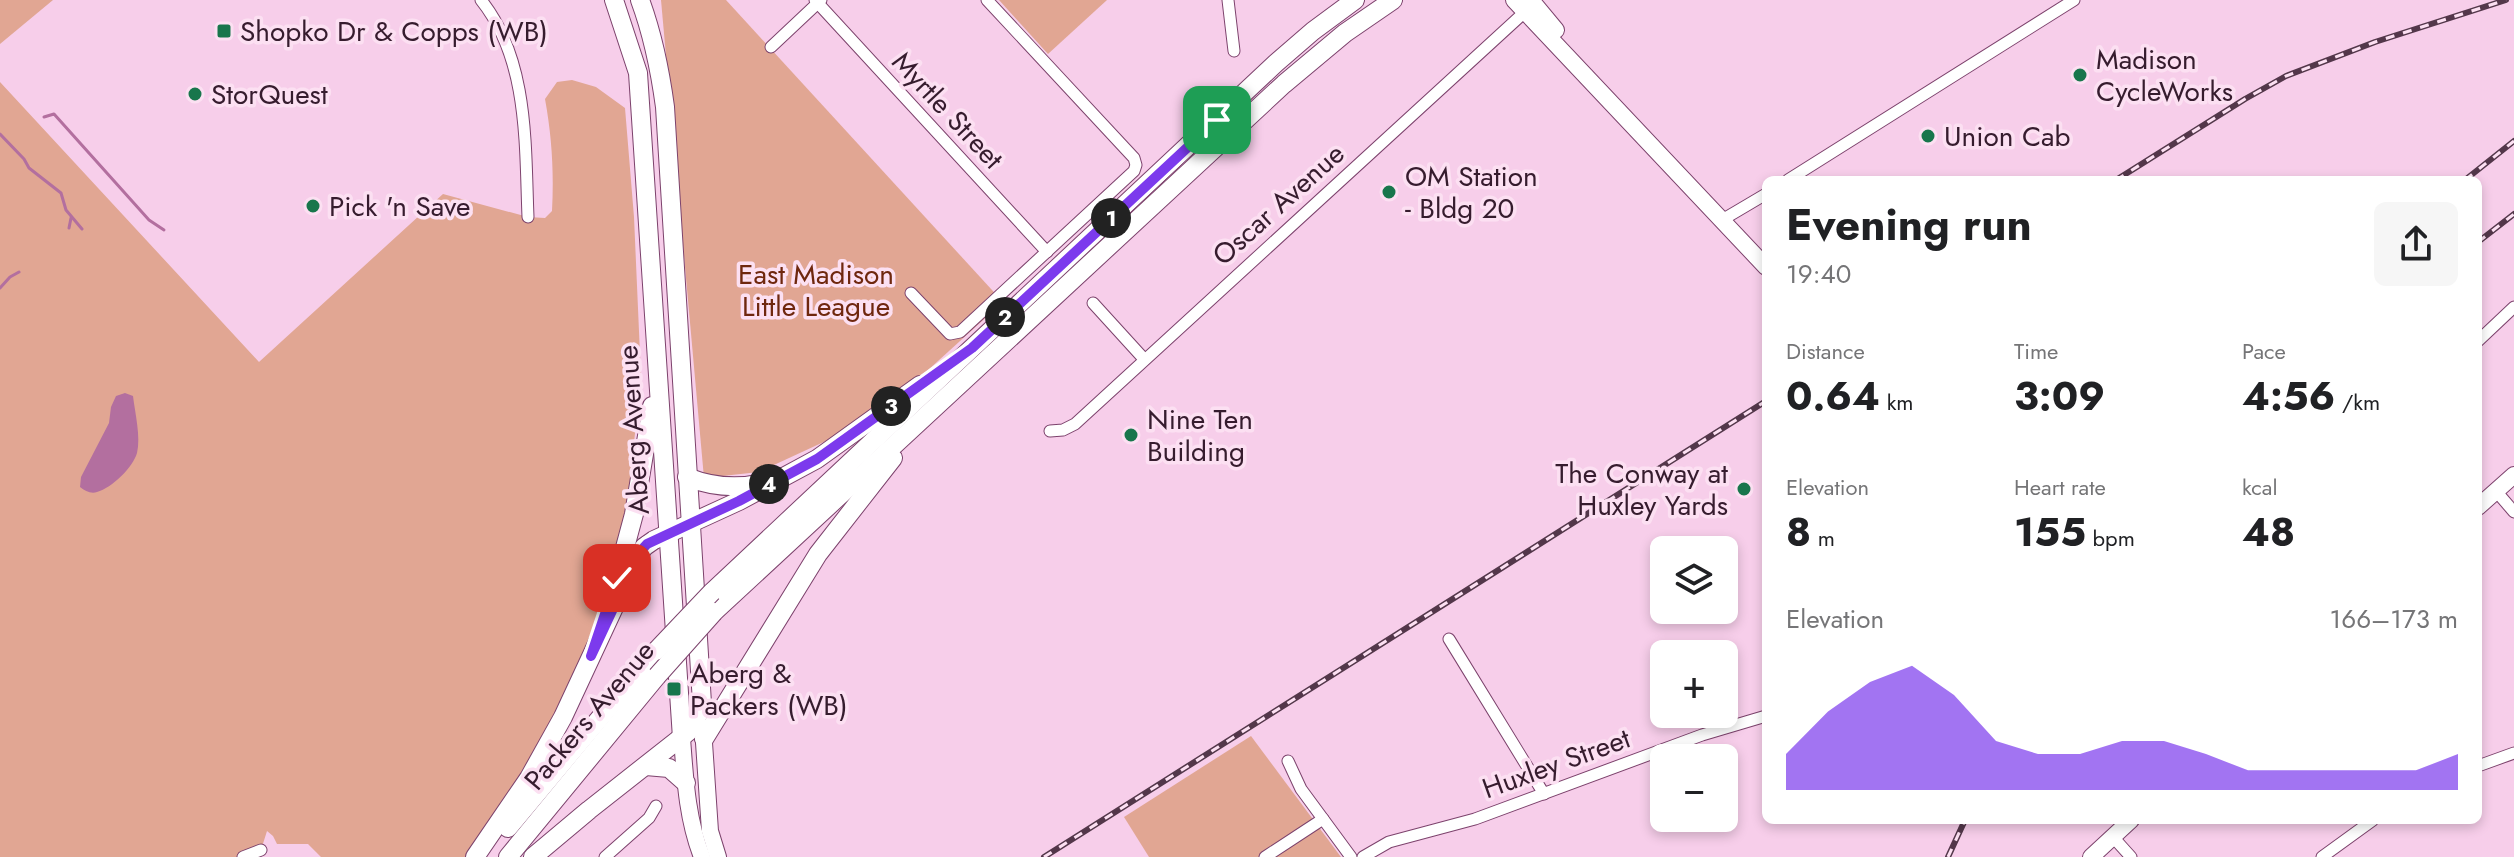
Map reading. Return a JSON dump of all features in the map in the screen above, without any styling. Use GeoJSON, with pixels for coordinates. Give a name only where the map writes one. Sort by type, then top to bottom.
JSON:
{"type":"FeatureCollection","features":[{"type":"Feature","properties":{"kind":"main road","name":"Aberg Avenue"},"geometry":{"type":"LineString","coordinates":[[614,0],[638,73],[682,738]]}},
{"type":"Feature","properties":{"kind":"main road","name":"Aberg Avenue"},"geometry":{"type":"LineString","coordinates":[[640,0],[651,29],[665,107],[701,699]]}},
{"type":"Feature","properties":{"kind":"main road","name":"Packers Avenue"},"geometry":{"type":"LineString","coordinates":[[483,857],[656,651],[712,592],[1276,63],[1355,0]]}},
{"type":"Feature","properties":{"kind":"main road","name":"Packers Avenue"},"geometry":{"type":"LineString","coordinates":[[508,857],[657,676],[714,612],[1312,60],[1365,17],[1393,0]]}},
{"type":"Feature","properties":{"kind":"main road"},"geometry":{"type":"LineString","coordinates":[[475,857],[529,778],[563,717],[639,553],[650,542],[690,525],[827,453],[972,348]]}},
{"type":"Feature","properties":{"kind":"main road"},"geometry":{"type":"LineString","coordinates":[[591,656],[634,514],[657,376]]}},
{"type":"Feature","properties":{"kind":"main road"},"geometry":{"type":"LineString","coordinates":[[704,739],[818,554],[881,471],[937,407]]}},
{"type":"Feature","properties":{"kind":"main road"},"geometry":{"type":"LineString","coordinates":[[687,477],[710,485],[733,487],[781,478]]}},
{"type":"Feature","properties":{"kind":"main road"},"geometry":{"type":"LineString","coordinates":[[673,583],[679,596],[686,678],[701,699]]}},
{"type":"Feature","properties":{"kind":"main road"},"geometry":{"type":"LineString","coordinates":[[701,699],[723,694],[739,682]]}},
{"type":"Feature","properties":{"kind":"main road"},"geometry":{"type":"LineString","coordinates":[[533,857],[682,738],[692,727],[701,699]]}},
{"type":"Feature","properties":{"kind":"main road"},"geometry":{"type":"LineString","coordinates":[[646,766],[667,767],[686,783]]}},
{"type":"Feature","properties":{"kind":"street"},"geometry":{"type":"LineString","coordinates":[[481,0],[497,24],[515,70],[524,128],[528,217]]}},
{"type":"Feature","properties":{"kind":"street"},"geometry":{"type":"LineString","coordinates":[[911,293],[952,335],[966,327],[1134,171],[1136,165],[1134,158],[987,0]]}},
{"type":"Feature","properties":{"kind":"street"},"geometry":{"type":"LineString","coordinates":[[1228,0],[1234,51]]}},
{"type":"Feature","properties":{"kind":"street"},"geometry":{"type":"LineString","coordinates":[[1794,176],[2074,0]]}},
{"type":"Feature","properties":{"kind":"street"},"geometry":{"type":"LineString","coordinates":[[771,47],[818,1]]}},
{"type":"Feature","properties":{"kind":"street","name":"Myrtle Street"},"geometry":{"type":"LineString","coordinates":[[818,1],[1047,252]]}},
{"type":"Feature","properties":{"kind":"street"},"geometry":{"type":"LineString","coordinates":[[1526,4],[1591,80],[1762,263]]}},
{"type":"Feature","properties":{"kind":"street","name":"Oscar Avenue"},"geometry":{"type":"LineString","coordinates":[[1050,431],[1063,430],[1075,424],[1526,4]]}},
{"type":"Feature","properties":{"kind":"street"},"geometry":{"type":"LineString","coordinates":[[1722,220],[1762,196]]}},
{"type":"Feature","properties":{"kind":"street"},"geometry":{"type":"LineString","coordinates":[[1093,303],[1144,359]]}},
{"type":"Feature","properties":{"kind":"street"},"geometry":{"type":"LineString","coordinates":[[2482,337],[2514,307]]}},
{"type":"Feature","properties":{"kind":"street"},"geometry":{"type":"LineString","coordinates":[[2482,503],[2513,479]]}},
{"type":"Feature","properties":{"kind":"street"},"geometry":{"type":"LineString","coordinates":[[2496,491],[2514,512]]}},
{"type":"Feature","properties":{"kind":"street"},"geometry":{"type":"LineString","coordinates":[[1449,639],[1544,794]]}},
{"type":"Feature","properties":{"kind":"street","name":"Aberg Avenue"},"geometry":{"type":"LineString","coordinates":[[701,699],[710,831],[718,857]]}},
{"type":"Feature","properties":{"kind":"street","name":"Huxley Street"},"geometry":{"type":"LineString","coordinates":[[1363,857],[1389,842],[1475,819],[1702,735],[1762,717]]}},
{"type":"Feature","properties":{"kind":"street","name":"Aberg Avenue"},"geometry":{"type":"LineString","coordinates":[[682,738],[692,826],[702,857]]}},
{"type":"Feature","properties":{"kind":"street"},"geometry":{"type":"LineString","coordinates":[[2482,765],[2514,753]]}},
{"type":"Feature","properties":{"kind":"street"},"geometry":{"type":"LineString","coordinates":[[1288,761],[1301,789],[1351,857]]}},
{"type":"Feature","properties":{"kind":"street"},"geometry":{"type":"LineString","coordinates":[[605,857],[649,818],[656,806]]}},
{"type":"Feature","properties":{"kind":"street"},"geometry":{"type":"LineString","coordinates":[[1265,857],[1323,819]]}},
{"type":"Feature","properties":{"kind":"street"},"geometry":{"type":"LineString","coordinates":[[2091,857],[2127,824]]}},
{"type":"Feature","properties":{"kind":"street"},"geometry":{"type":"LineString","coordinates":[[2322,857],[2367,824]]}},
{"type":"Feature","properties":{"kind":"street"},"geometry":{"type":"LineString","coordinates":[[2113,837],[2131,857]]}},
{"type":"Feature","properties":{"kind":"street"},"geometry":{"type":"LineString","coordinates":[[243,857],[261,850]]}},
{"type":"Feature","properties":{"kind":"green space"},"geometry":{"type":"Polygon","coordinates":[[[0,0],[53,0],[0,44],[0,0]]]}},
{"type":"Feature","properties":{"kind":"green space","name":"East Madison Little League"},"geometry":{"type":"Polygon","coordinates":[[[661,0],[726,0],[1003,302],[927,371],[828,440],[759,472],[704,478],[661,0]]]}},
{"type":"Feature","properties":{"kind":"green space"},"geometry":{"type":"Polygon","coordinates":[[[999,0],[1107,0],[1048,54],[999,0]]]}},
{"type":"Feature","properties":{"kind":"green space"},"geometry":{"type":"Polygon","coordinates":[[[572,80],[596,87],[625,108],[634,217],[641,377],[628,499],[616,561],[586,650],[536,752],[465,857],[321,857],[308,844],[277,844],[267,831],[261,850],[243,857],[0,857],[0,82],[259,362],[443,194],[528,217],[545,218],[552,211],[553,183],[545,99],[557,82],[572,80]]]}},
{"type":"Feature","properties":{"kind":"green space"},"geometry":{"type":"Polygon","coordinates":[[[1251,736],[1341,857],[1149,857],[1124,817],[1251,736]]]}},
{"type":"Feature","properties":{"kind":"shaded area"},"geometry":{"type":"Polygon","coordinates":[[[125,393],[133,396],[138,432],[137,453],[115,482],[103,490],[88,492],[80,487],[81,477],[109,423],[116,396],[125,393]]]}},
{"type":"Feature","properties":{"kind":"waterway"},"geometry":{"type":"LineString","coordinates":[[44,117],[54,114],[149,220],[164,230]]}},
{"type":"Feature","properties":{"kind":"waterway"},"geometry":{"type":"LineString","coordinates":[[0,134],[29,168],[61,193],[66,210],[82,229]]}},
{"type":"Feature","properties":{"kind":"waterway"},"geometry":{"type":"LineString","coordinates":[[69,228],[71,218]]}},
{"type":"Feature","properties":{"kind":"waterway"},"geometry":{"type":"LineString","coordinates":[[0,288],[19,272]]}},
{"type":"Feature","properties":{"kind":"railway"},"geometry":{"type":"LineString","coordinates":[[2122,176],[2286,76],[2375,42],[2506,0]]}},
{"type":"Feature","properties":{"kind":"railway"},"geometry":{"type":"LineString","coordinates":[[2470,176],[2514,141]]}},
{"type":"Feature","properties":{"kind":"railway"},"geometry":{"type":"LineString","coordinates":[[2482,239],[2514,214]]}},
{"type":"Feature","properties":{"kind":"railway"},"geometry":{"type":"LineString","coordinates":[[1044,857],[1762,404]]}},
{"type":"Feature","properties":{"kind":"railway"},"geometry":{"type":"LineString","coordinates":[[1948,857],[1963,824]]}},
{"type":"Feature","properties":{"kind":"place","name":"Shopko Dr & Copps (WB)"},"geometry":{"type":"Point","coordinates":[224,31]}},
{"type":"Feature","properties":{"kind":"place","name":"Madison CycleWorks"},"geometry":{"type":"Point","coordinates":[2080,75]}},
{"type":"Feature","properties":{"kind":"place","name":"StorQuest"},"geometry":{"type":"Point","coordinates":[195,94]}},
{"type":"Feature","properties":{"kind":"place","name":"Union Cab"},"geometry":{"type":"Point","coordinates":[1928,136]}},
{"type":"Feature","properties":{"kind":"place","name":"OM Station - Bldg 20"},"geometry":{"type":"Point","coordinates":[1389,192]}},
{"type":"Feature","properties":{"kind":"place","name":"Pick 'n Save"},"geometry":{"type":"Point","coordinates":[313,206]}},
{"type":"Feature","properties":{"kind":"place","name":"Nine Ten Building"},"geometry":{"type":"Point","coordinates":[1131,435]}},
{"type":"Feature","properties":{"kind":"place","name":"The Conway at Huxley Yards"},"geometry":{"type":"Point","coordinates":[1744,489]}},
{"type":"Feature","properties":{"kind":"place","name":"Aberg & Packers (WB)"},"geometry":{"type":"Point","coordinates":[674,689]}},
{"type":"Feature","properties":{"kind":"route"},"geometry":{"type":"LineString","coordinates":[[617,578],[591,656],[639,553],[647,544],[739,501],[817,459],[972,348],[1217,120]]}}]}
